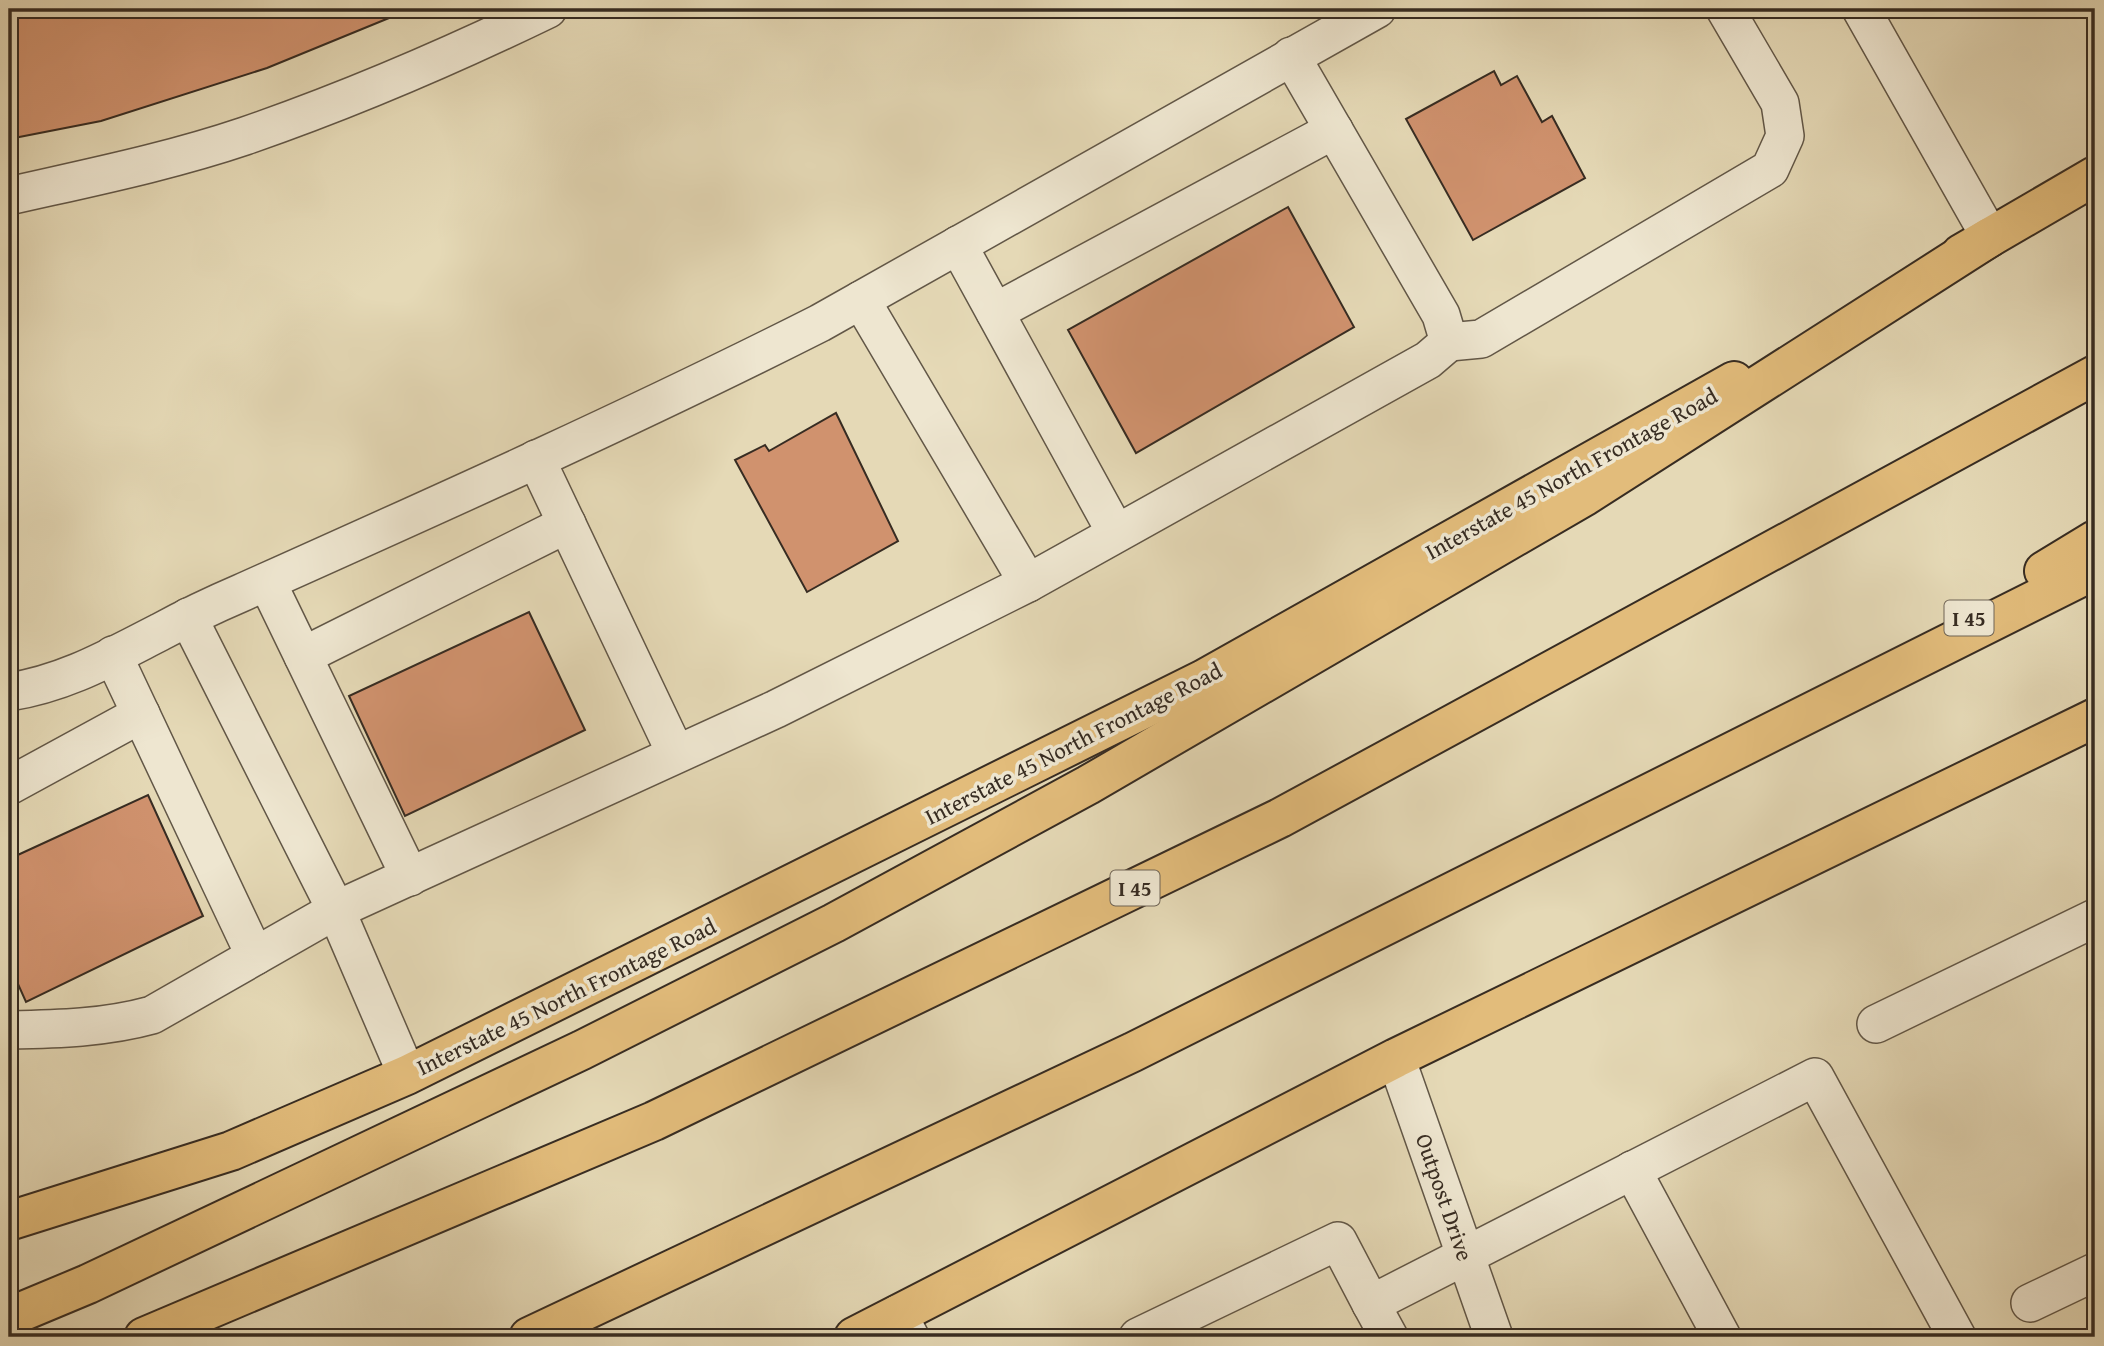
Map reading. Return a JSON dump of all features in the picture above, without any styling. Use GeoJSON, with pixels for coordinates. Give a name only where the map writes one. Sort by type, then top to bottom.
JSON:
{"type":"FeatureCollection","features":[{"type":"Feature","properties":{"kind":"main road","name":"Interstate 45 North Frontage Road"},"geometry":{"type":"LineString","coordinates":[[9,1220],[231,1151],[407,1075],[1204,679],[2095,176]]}},
{"type":"Feature","properties":{"kind":"main road"},"geometry":{"type":"LineString","coordinates":[[9,1317],[88,1284],[582,1049],[834,923],[1076,792],[1585,496],[1990,237]]}},
{"type":"Feature","properties":{"kind":"main road","name":"I 45"},"geometry":{"type":"LineString","coordinates":[[144,1337],[654,1121],[1280,818],[2095,374]]}},
{"type":"Feature","properties":{"kind":"main road","name":"I 45"},"geometry":{"type":"LineString","coordinates":[[528,1337],[1133,1052],[1843,696],[2095,540]]}},
{"type":"Feature","properties":{"kind":"main road"},"geometry":{"type":"LineString","coordinates":[[1843,696],[2095,570]]}},
{"type":"Feature","properties":{"kind":"main road"},"geometry":{"type":"LineString","coordinates":[[853,1337],[904,1326],[1396,1058],[2095,718]]}},
{"type":"Feature","properties":{"kind":"lane"},"geometry":{"type":"LineString","coordinates":[[9,196],[122,171],[243,136],[366,92],[548,9]]}},
{"type":"Feature","properties":{"kind":"lane"},"geometry":{"type":"LineString","coordinates":[[9,692],[40,687],[85,670],[188,617],[732,367],[861,300],[1377,9]]}},
{"type":"Feature","properties":{"kind":"lane"},"geometry":{"type":"LineString","coordinates":[[9,1030],[85,1028],[152,1015],[336,910],[776,709],[1028,583],[1428,360],[1449,342],[1481,339],[1770,169],[1785,136],[1780,103],[1725,9]]}},
{"type":"Feature","properties":{"kind":"lane"},"geometry":{"type":"LineString","coordinates":[[1861,9],[1990,237]]}},
{"type":"Feature","properties":{"kind":"lane"},"geometry":{"type":"LineString","coordinates":[[1291,56],[1440,315],[1449,342]]}},
{"type":"Feature","properties":{"kind":"lane"},"geometry":{"type":"LineString","coordinates":[[995,312],[1334,130]]}},
{"type":"Feature","properties":{"kind":"lane"},"geometry":{"type":"LineString","coordinates":[[958,245],[1116,533]]}},
{"type":"Feature","properties":{"kind":"lane"},"geometry":{"type":"LineString","coordinates":[[861,300],[1028,583]]}},
{"type":"Feature","properties":{"kind":"lane"},"geometry":{"type":"LineString","coordinates":[[536,459],[676,754]]}},
{"type":"Feature","properties":{"kind":"lane"},"geometry":{"type":"LineString","coordinates":[[303,656],[567,524]]}},
{"type":"Feature","properties":{"kind":"lane"},"geometry":{"type":"LineString","coordinates":[[267,582],[410,877]]}},
{"type":"Feature","properties":{"kind":"lane"},"geometry":{"type":"LineString","coordinates":[[188,617],[336,910],[407,1075]]}},
{"type":"Feature","properties":{"kind":"lane"},"geometry":{"type":"LineString","coordinates":[[113,655],[255,956]]}},
{"type":"Feature","properties":{"kind":"lane"},"geometry":{"type":"LineString","coordinates":[[9,786],[141,714]]}},
{"type":"Feature","properties":{"kind":"lane"},"geometry":{"type":"LineString","coordinates":[[1876,1024],[2095,918]]}},
{"type":"Feature","properties":{"kind":"lane","name":"Outpost Drive"},"geometry":{"type":"LineString","coordinates":[[1396,1058],[1494,1337]]}},
{"type":"Feature","properties":{"kind":"lane"},"geometry":{"type":"LineString","coordinates":[[1371,1304],[1815,1077],[1957,1337]]}},
{"type":"Feature","properties":{"kind":"lane"},"geometry":{"type":"LineString","coordinates":[[1632,1170],[1723,1337]]}},
{"type":"Feature","properties":{"kind":"lane"},"geometry":{"type":"LineString","coordinates":[[1138,1337],[1338,1241],[1389,1337]]}},
{"type":"Feature","properties":{"kind":"lane"},"geometry":{"type":"LineString","coordinates":[[2030,1303],[2095,1272]]}},
{"type":"Feature","properties":{"kind":"building"},"geometry":{"type":"Polygon","coordinates":[[[9,9],[411,9],[267,68],[101,121],[9,139],[9,9]]]}},
{"type":"Feature","properties":{"kind":"building"},"geometry":{"type":"Polygon","coordinates":[[[1494,71],[1501,85],[1517,76],[1542,122],[1552,116],[1585,178],[1473,240],[1406,119],[1494,71]]]}},
{"type":"Feature","properties":{"kind":"building"},"geometry":{"type":"Polygon","coordinates":[[[1288,207],[1354,327],[1136,453],[1068,330],[1288,207]]]}},
{"type":"Feature","properties":{"kind":"building"},"geometry":{"type":"Polygon","coordinates":[[[836,413],[898,541],[807,592],[735,460],[765,445],[769,451],[836,413]]]}},
{"type":"Feature","properties":{"kind":"building"},"geometry":{"type":"Polygon","coordinates":[[[529,612],[585,730],[405,816],[349,696],[529,612]]]}},
{"type":"Feature","properties":{"kind":"building"},"geometry":{"type":"Polygon","coordinates":[[[148,795],[203,916],[26,1002],[9,964],[9,859],[148,795]]]}}]}
